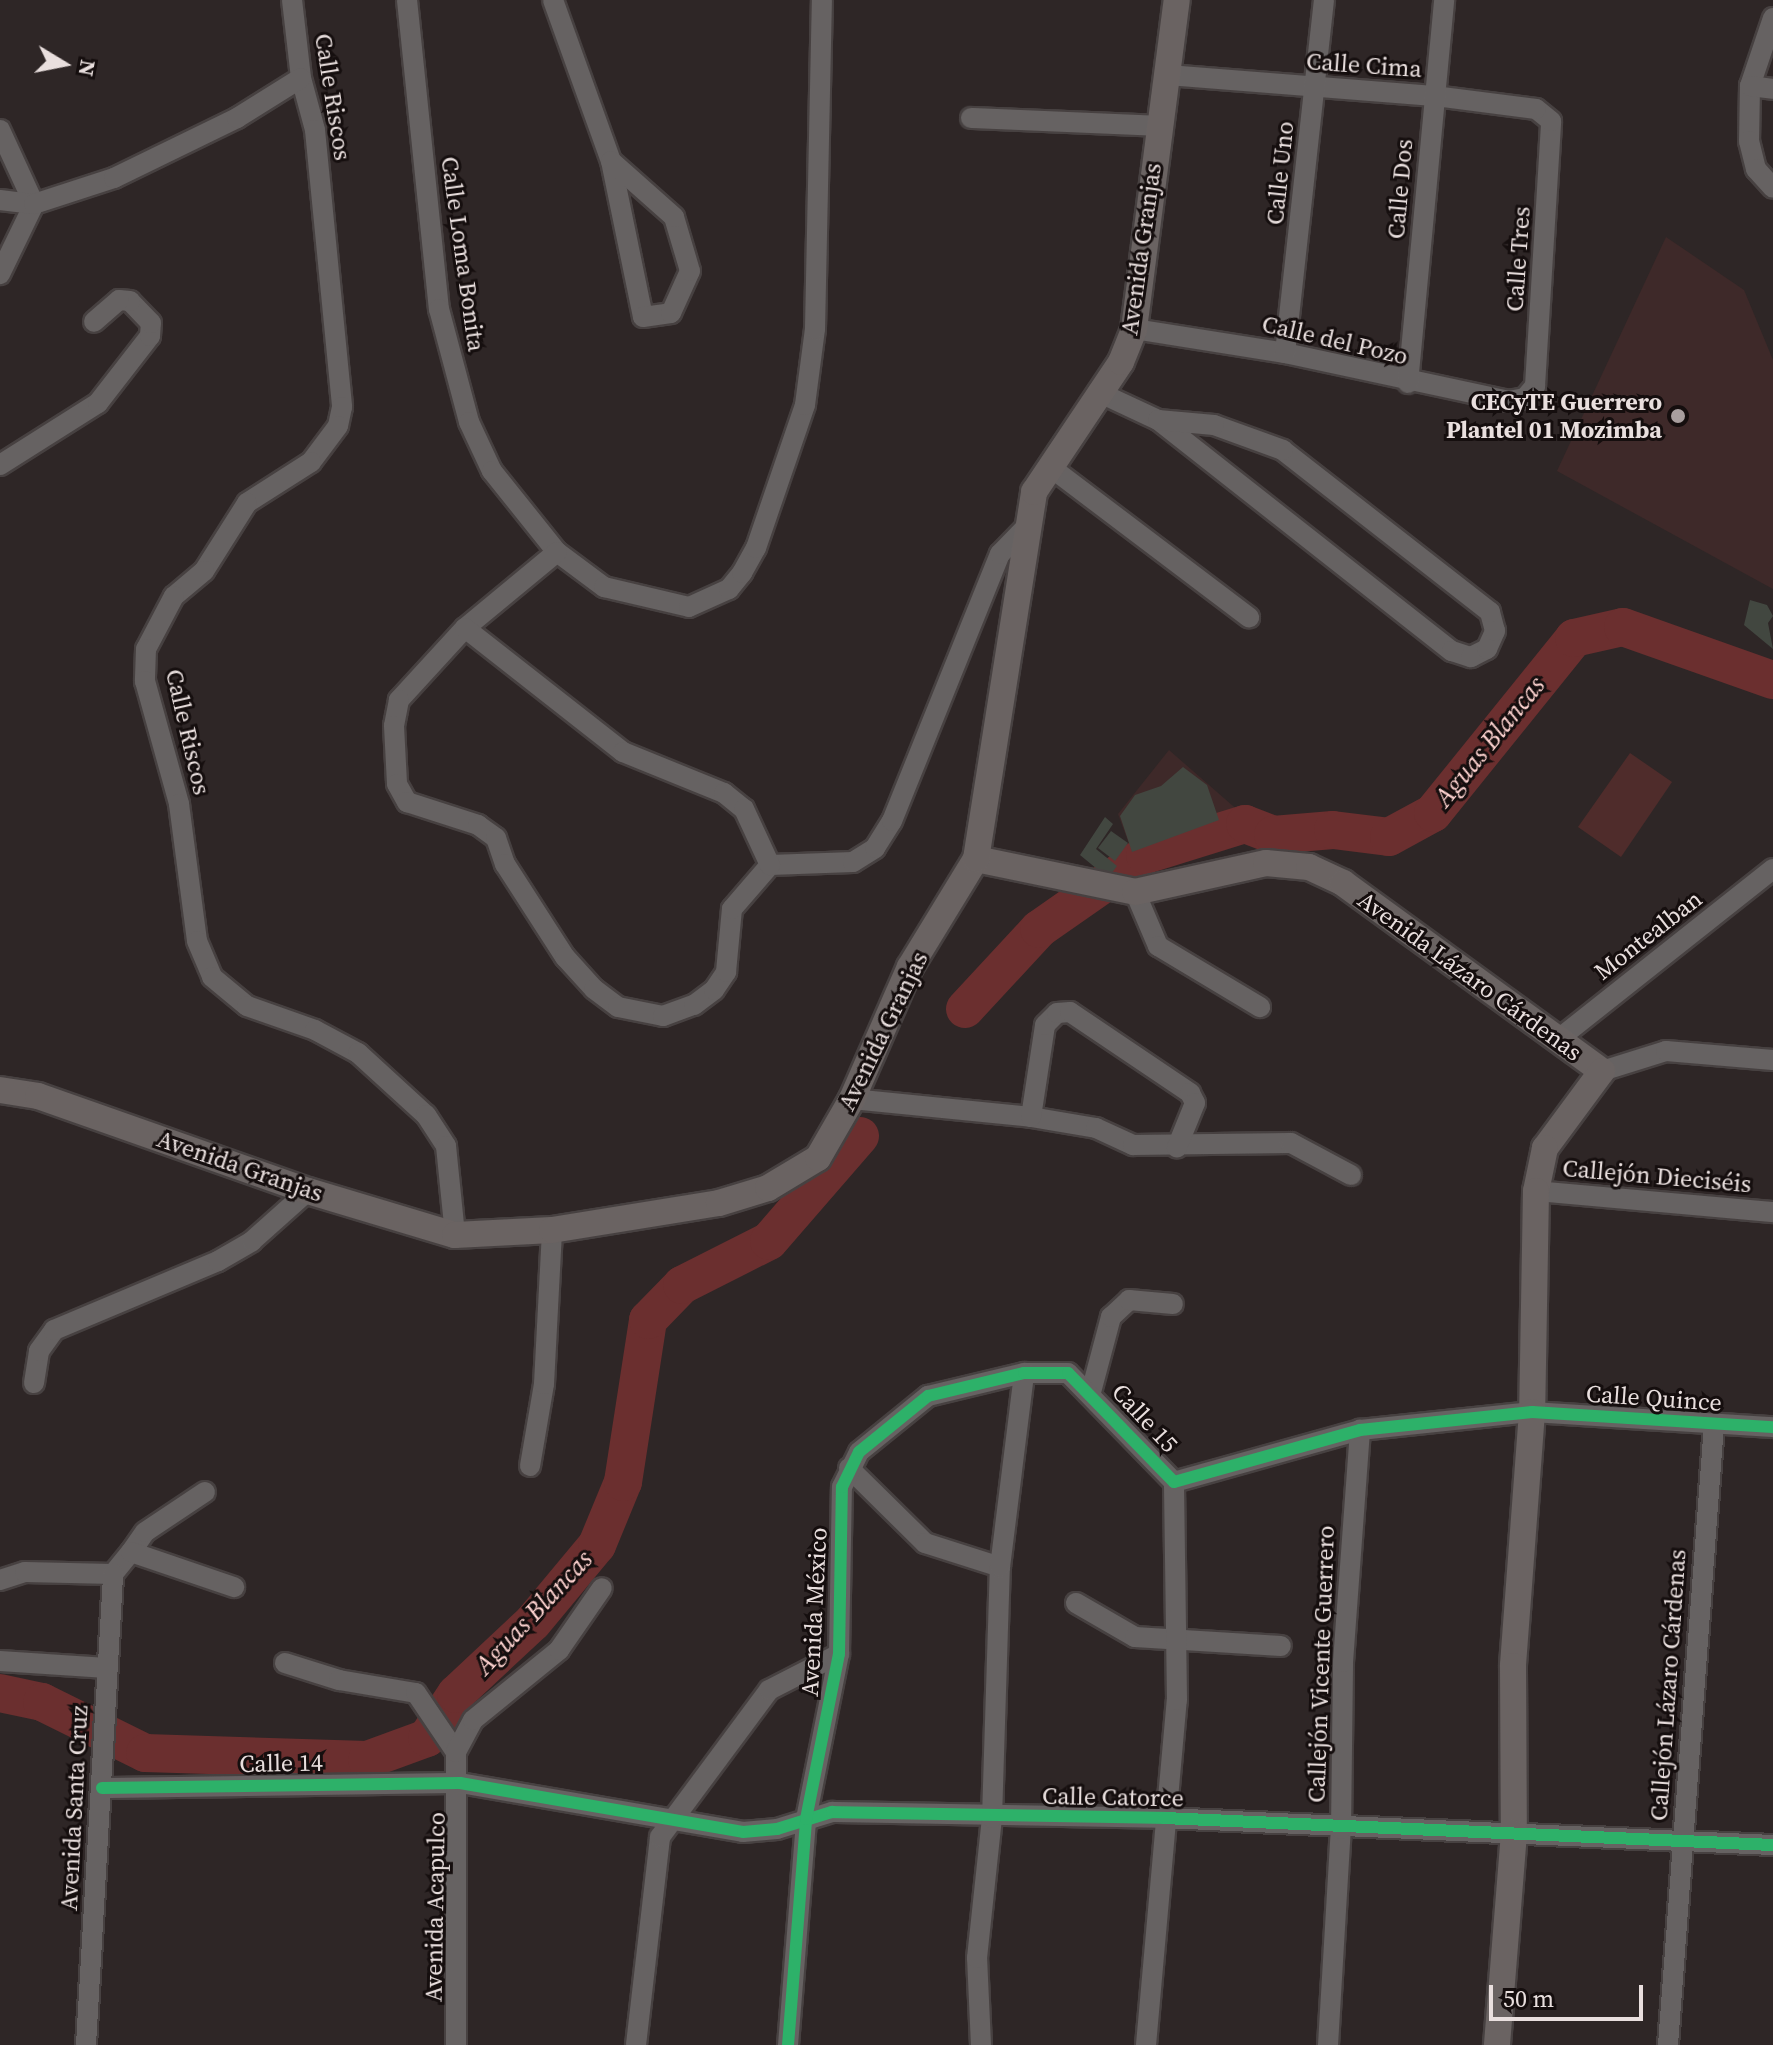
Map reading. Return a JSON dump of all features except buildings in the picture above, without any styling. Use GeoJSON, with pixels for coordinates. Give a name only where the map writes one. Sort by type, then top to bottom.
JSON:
{"type":"FeatureCollection","features":[{"type":"Feature","properties":{"kind":"main road","name":"Avenida Granjas"},"geometry":{"type":"LineString","coordinates":[[0,1090],[38,1096],[308,1191],[455,1235],[552,1230],[719,1203],[768,1188],[818,1158],[852,1099],[910,967],[976,859],[1026,527],[1034,492],[1098,392],[1121,362],[1134,329],[1158,126],[1177,0]]}},
{"type":"Feature","properties":{"kind":"main road","name":"Avenida Lázaro Cárdenas"},"geometry":{"type":"LineString","coordinates":[[976,859],[1135,892],[1266,863],[1309,867],[1343,883],[1556,1041],[1602,1071],[1545,1148],[1536,1191],[1532,1412],[1513,1666],[1514,1833],[1497,2045]]}},
{"type":"Feature","properties":{"kind":"street","name":"Calle Riscos"},"geometry":{"type":"LineString","coordinates":[[292,0],[301,78],[315,130],[342,407],[338,426],[311,462],[247,503],[204,571],[174,596],[146,649],[145,681],[179,804],[197,941],[212,977],[247,1006],[315,1030],[358,1053],[426,1115],[446,1146],[455,1235]]}},
{"type":"Feature","properties":{"kind":"street","name":"Calle Loma Bonita"},"geometry":{"type":"LineString","coordinates":[[407,0],[447,353],[469,422],[492,471],[557,552],[604,587],[689,607],[729,589],[756,548],[805,405],[815,329],[822,0]]}},
{"type":"Feature","properties":{"kind":"street"},"geometry":{"type":"LineString","coordinates":[[553,0],[611,161],[643,317],[671,313],[690,271],[674,217],[611,161]]}},
{"type":"Feature","properties":{"kind":"street","name":"Calle Uno"},"geometry":{"type":"LineString","coordinates":[[1285,353],[1324,0]]}},
{"type":"Feature","properties":{"kind":"street","name":"Calle Dos"},"geometry":{"type":"LineString","coordinates":[[1408,383],[1444,0]]}},
{"type":"Feature","properties":{"kind":"street"},"geometry":{"type":"LineString","coordinates":[[1773,18],[1750,86],[1749,141],[1756,169],[1773,188]]}},
{"type":"Feature","properties":{"kind":"street","name":"Calle Cima"},"geometry":{"type":"LineString","coordinates":[[1168,75],[1434,96],[1536,109],[1551,121]]}},
{"type":"Feature","properties":{"kind":"street"},"geometry":{"type":"LineString","coordinates":[[0,200],[34,204],[114,178],[237,118],[301,78]]}},
{"type":"Feature","properties":{"kind":"street"},"geometry":{"type":"LineString","coordinates":[[1750,86],[1773,89]]}},
{"type":"Feature","properties":{"kind":"street"},"geometry":{"type":"LineString","coordinates":[[971,118],[1158,126]]}},
{"type":"Feature","properties":{"kind":"street","name":"Calle Tres"},"geometry":{"type":"LineString","coordinates":[[1525,398],[1535,386],[1551,121]]}},
{"type":"Feature","properties":{"kind":"street"},"geometry":{"type":"LineString","coordinates":[[0,130],[34,204]]}},
{"type":"Feature","properties":{"kind":"street"},"geometry":{"type":"LineString","coordinates":[[0,274],[34,204]]}},
{"type":"Feature","properties":{"kind":"street"},"geometry":{"type":"LineString","coordinates":[[0,465],[98,403],[150,336],[151,323],[130,301],[119,300],[94,322]]}},
{"type":"Feature","properties":{"kind":"street","name":"Calle del Pozo"},"geometry":{"type":"LineString","coordinates":[[1134,329],[1285,353],[1408,383],[1508,401],[1525,398]]}},
{"type":"Feature","properties":{"kind":"street"},"geometry":{"type":"LineString","coordinates":[[1098,392],[1158,420],[1452,651],[1471,657],[1487,649],[1495,631],[1490,612],[1283,450],[1214,425],[1158,420]]}},
{"type":"Feature","properties":{"kind":"street"},"geometry":{"type":"LineString","coordinates":[[1049,466],[1249,617]]}},
{"type":"Feature","properties":{"kind":"street"},"geometry":{"type":"LineString","coordinates":[[557,552],[465,628],[399,700],[394,726],[397,784],[407,802],[478,825],[496,838],[505,864],[565,957],[594,989],[640,1015],[663,1016],[694,1005],[726,972],[732,909],[770,865],[853,862],[875,848],[892,821],[1000,554],[1026,527]]}},
{"type":"Feature","properties":{"kind":"street"},"geometry":{"type":"LineString","coordinates":[[465,628],[623,752],[724,793],[744,809],[770,865]]}},
{"type":"Feature","properties":{"kind":"street","name":"Montealban"},"geometry":{"type":"LineString","coordinates":[[1556,1041],[1773,869]]}},
{"type":"Feature","properties":{"kind":"street"},"geometry":{"type":"LineString","coordinates":[[1135,892],[1158,946],[1260,1007]]}},
{"type":"Feature","properties":{"kind":"street"},"geometry":{"type":"LineString","coordinates":[[1031,1117],[1045,1025],[1057,1013],[1070,1012],[1190,1093],[1195,1103],[1177,1147]]}},
{"type":"Feature","properties":{"kind":"street"},"geometry":{"type":"LineString","coordinates":[[1602,1071],[1666,1051],[1773,1060]]}},
{"type":"Feature","properties":{"kind":"street"},"geometry":{"type":"LineString","coordinates":[[852,1099],[1031,1117],[1096,1128],[1133,1145],[1177,1147],[1291,1143],[1351,1175]]}},
{"type":"Feature","properties":{"kind":"street"},"geometry":{"type":"LineString","coordinates":[[34,1383],[39,1351],[54,1330],[218,1261],[252,1241],[308,1191]]}},
{"type":"Feature","properties":{"kind":"street","name":"Callejón Dieciséis"},"geometry":{"type":"LineString","coordinates":[[1536,1191],[1773,1212]]}},
{"type":"Feature","properties":{"kind":"street"},"geometry":{"type":"LineString","coordinates":[[530,1466],[544,1384],[552,1230]]}},
{"type":"Feature","properties":{"kind":"street","name":"Calle 15"},"geometry":{"type":"LineString","coordinates":[[1091,1392],[1111,1317],[1129,1300],[1173,1304]]}},
{"type":"Feature","properties":{"kind":"street"},"geometry":{"type":"LineString","coordinates":[[981,2045],[977,1958],[992,1818],[1000,1567],[1024,1373]]}},
{"type":"Feature","properties":{"kind":"street","name":"Calle 15"},"geometry":{"type":"LineString","coordinates":[[849,1468],[859,1452],[928,1396],[1024,1373],[1068,1373],[1091,1392],[1174,1482],[1360,1430],[1532,1412]]}},
{"type":"Feature","properties":{"kind":"street","name":"Calle Quince"},"geometry":{"type":"LineString","coordinates":[[1532,1412],[1773,1427]]}},
{"type":"Feature","properties":{"kind":"street","name":"Callejón Lázaro Cárdenas"},"geometry":{"type":"LineString","coordinates":[[1668,2045],[1714,1424]]}},
{"type":"Feature","properties":{"kind":"street","name":"Callejón Vicente Guerrero"},"geometry":{"type":"LineString","coordinates":[[1328,2045],[1341,1829],[1343,1662],[1360,1430]]}},
{"type":"Feature","properties":{"kind":"street"},"geometry":{"type":"LineString","coordinates":[[849,1468],[925,1543],[1000,1567]]}},
{"type":"Feature","properties":{"kind":"street","name":"Avenida México"},"geometry":{"type":"LineString","coordinates":[[788,2045],[806,1819],[839,1654],[842,1487],[849,1468]]}},
{"type":"Feature","properties":{"kind":"street"},"geometry":{"type":"LineString","coordinates":[[1146,2045],[1178,1642],[1174,1482]]}},
{"type":"Feature","properties":{"kind":"street"},"geometry":{"type":"LineString","coordinates":[[0,1580],[25,1572],[113,1574],[145,1532],[205,1492]]}},
{"type":"Feature","properties":{"kind":"street"},"geometry":{"type":"LineString","coordinates":[[131,1552],[234,1587]]}},
{"type":"Feature","properties":{"kind":"street","name":"Avenida Santa Cruz"},"geometry":{"type":"LineString","coordinates":[[86,2045],[113,1574]]}},
{"type":"Feature","properties":{"kind":"street"},"geometry":{"type":"LineString","coordinates":[[285,1663],[339,1680],[416,1693],[456,1752],[473,1720],[559,1650],[602,1588]]}},
{"type":"Feature","properties":{"kind":"street"},"geometry":{"type":"LineString","coordinates":[[1076,1603],[1135,1637],[1281,1646]]}},
{"type":"Feature","properties":{"kind":"street"},"geometry":{"type":"LineString","coordinates":[[636,2045],[660,1837],[675,1821],[769,1690],[839,1654]]}},
{"type":"Feature","properties":{"kind":"street"},"geometry":{"type":"LineString","coordinates":[[0,1661],[107,1668]]}},
{"type":"Feature","properties":{"kind":"street","name":"Avenida Acapulco"},"geometry":{"type":"LineString","coordinates":[[456,1752],[460,1783],[456,2045]]}},
{"type":"Feature","properties":{"kind":"street","name":"Calle Catorce"},"geometry":{"type":"LineString","coordinates":[[460,1783],[743,1832],[832,1812],[992,1818],[1164,1818],[1341,1829],[1514,1833],[1773,1845]]}},
{"type":"Feature","properties":{"kind":"street","name":"Calle 14"},"geometry":{"type":"LineString","coordinates":[[102,1788],[460,1783]]}},
{"type":"Feature","properties":{"kind":"shaded area","name":"CECyTE Guerrero Plantel 01 Mozimba"},"geometry":{"type":"Polygon","coordinates":[[[1666,237],[1744,290],[1773,360],[1773,589],[1557,471],[1666,237]]]}},
{"type":"Feature","properties":{"kind":"shaded area"},"geometry":{"type":"Polygon","coordinates":[[[1169,750],[1241,813],[1133,855],[1118,814],[1169,750]]]}},
{"type":"Feature","properties":{"kind":"shaded area"},"geometry":{"type":"Polygon","coordinates":[[[1630,753],[1672,782],[1621,857],[1578,827],[1630,753]]]}},
{"type":"Feature","properties":{"kind":"waterway","name":"Aguas Blancas"},"geometry":{"type":"LineString","coordinates":[[965,1009],[1039,929],[1145,855],[1245,824],[1273,835],[1333,830],[1389,837],[1433,813],[1574,638],[1623,627],[1773,680]]}},
{"type":"Feature","properties":{"kind":"waterway","name":"Aguas Blancas"},"geometry":{"type":"LineString","coordinates":[[0,1693],[42,1702],[145,1753],[367,1760],[427,1738],[456,1694],[533,1622],[597,1545],[623,1482],[648,1320],[682,1285],[769,1241],[860,1136]]}},
{"type":"Feature","properties":{"kind":"cycle path"},"geometry":{"type":"LineString","coordinates":[[788,2045],[806,1819],[839,1654],[842,1487],[859,1452],[928,1396],[1024,1373],[1068,1373],[1174,1482],[1360,1430],[1532,1412],[1773,1427]]}},
{"type":"Feature","properties":{"kind":"cycle path"},"geometry":{"type":"LineString","coordinates":[[102,1788],[460,1783],[743,1832],[777,1829],[832,1812],[1164,1818],[1773,1845]]}},
{"type":"Feature","properties":{"kind":"place","name":"CECyTE Guerrero Plantel 01 Mozimba"},"geometry":{"type":"Point","coordinates":[1678,416]}}]}
